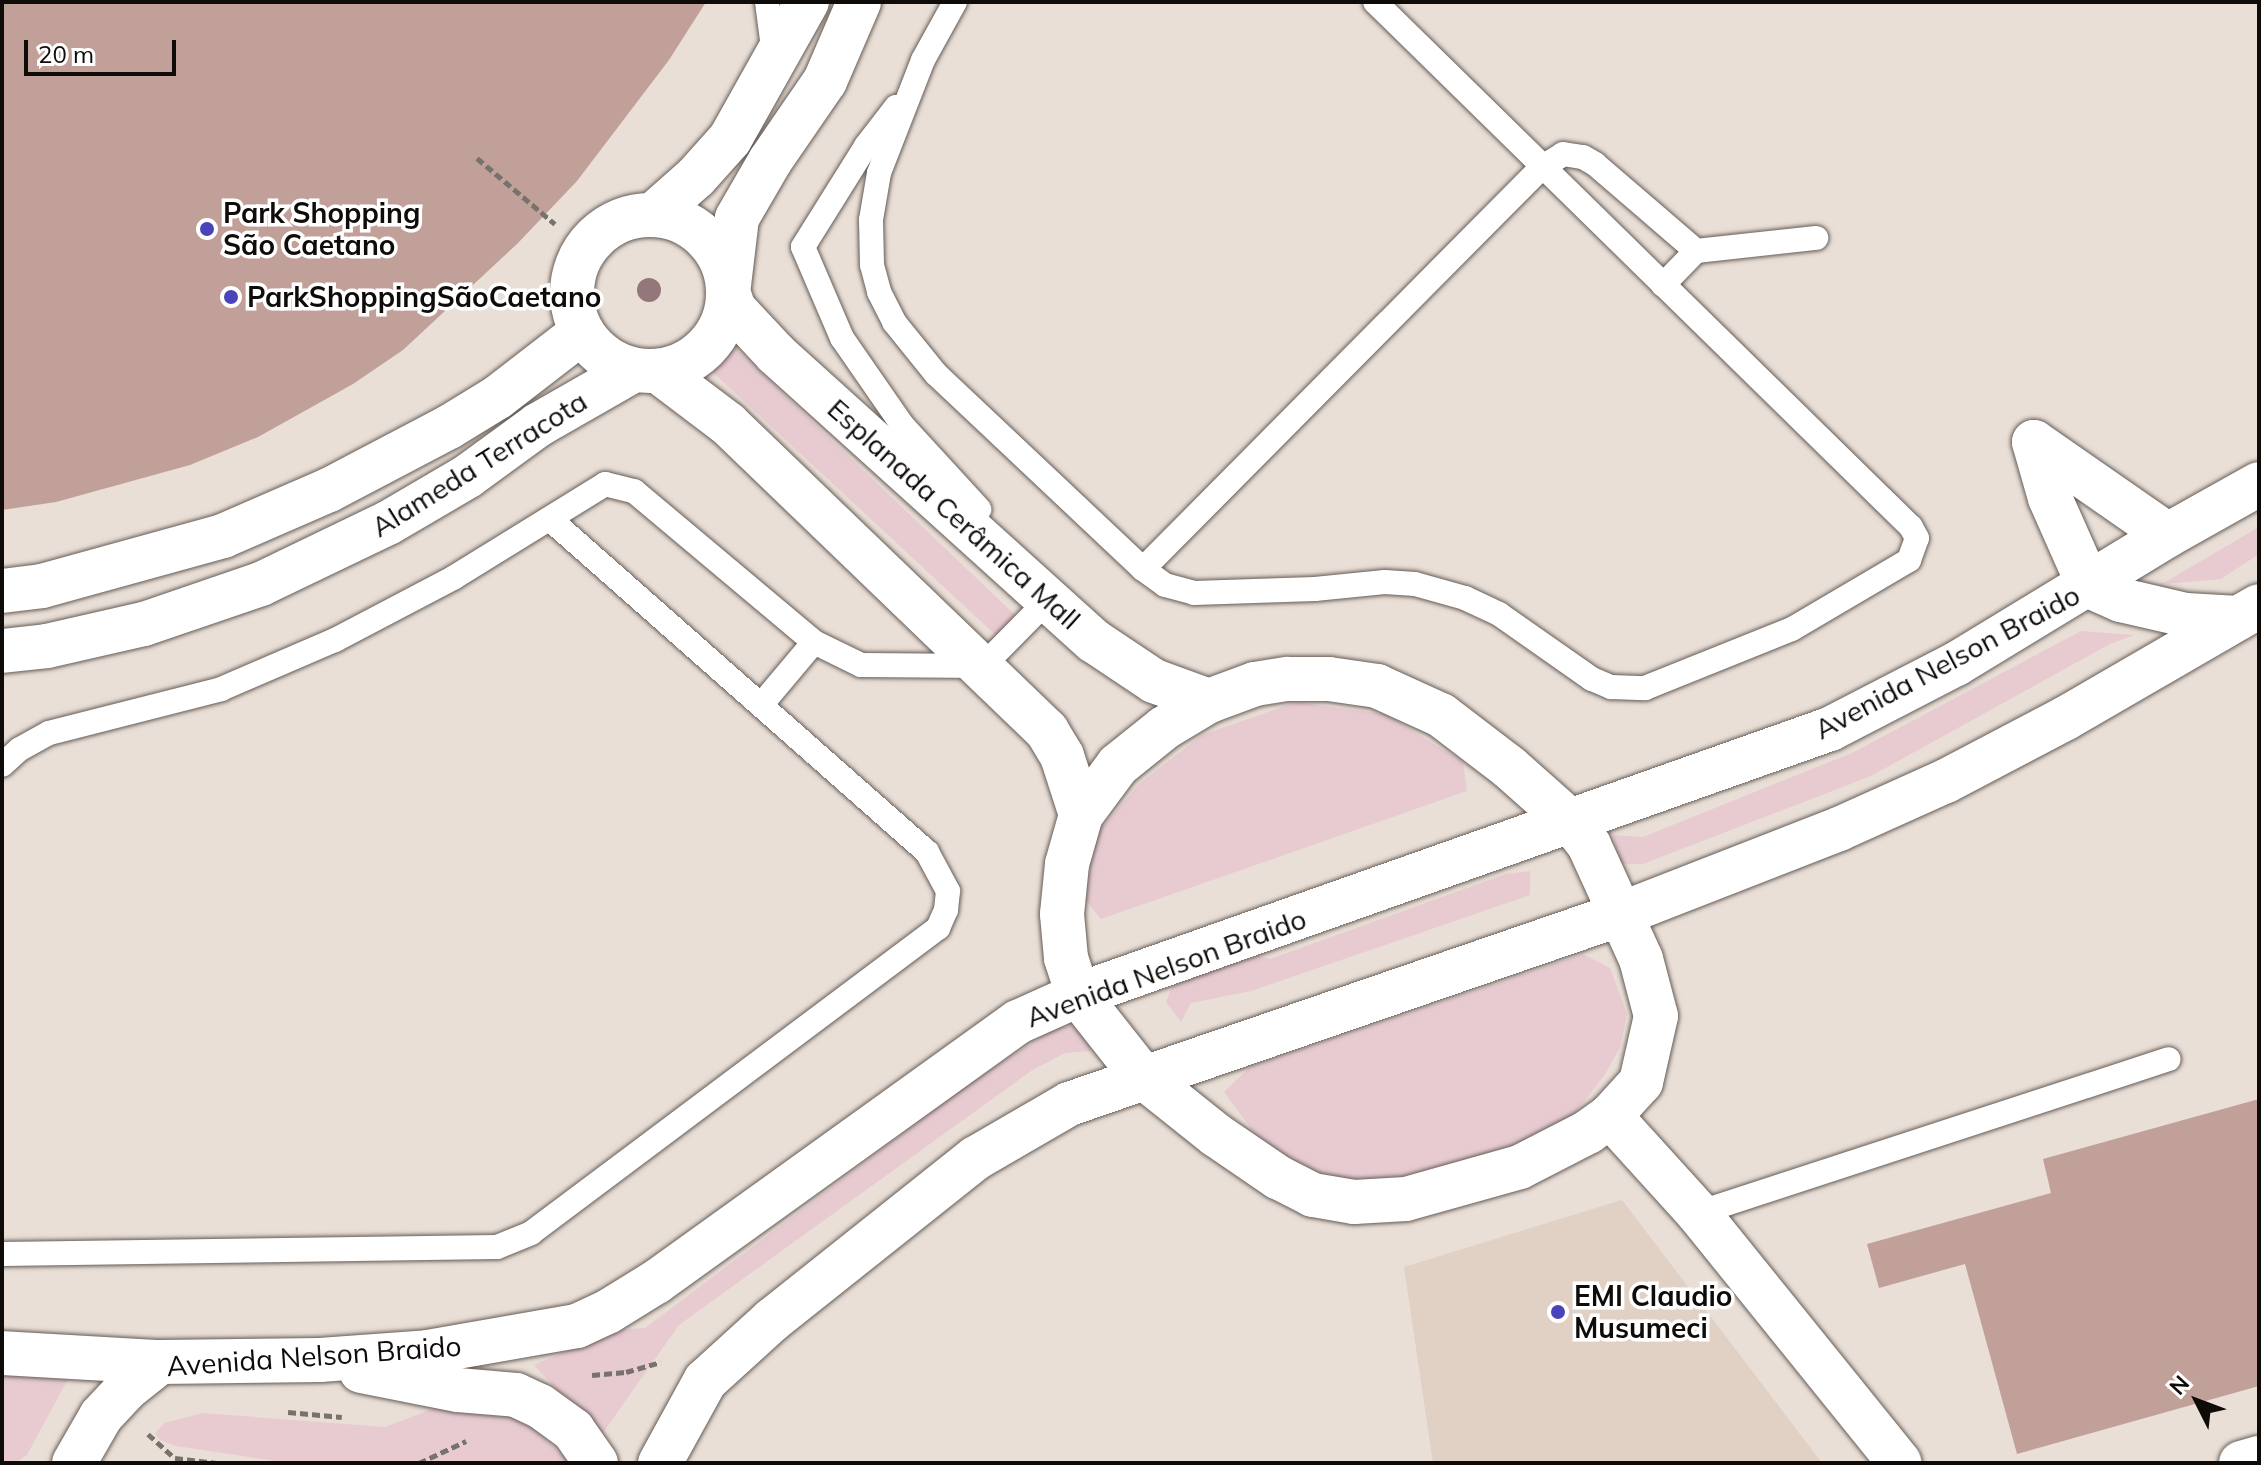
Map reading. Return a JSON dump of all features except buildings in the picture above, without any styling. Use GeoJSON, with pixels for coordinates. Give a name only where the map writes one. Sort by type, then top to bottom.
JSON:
{"type":"FeatureCollection","features":[{"type":"Feature","properties":{"kind":"street"},"geometry":{"type":"LineString","coordinates":[[653,215],[696,177],[730,139],[807,2]]}},
{"type":"Feature","properties":{"kind":"street"},"geometry":{"type":"LineString","coordinates":[[646,370],[682,365],[702,352],[717,333],[726,311],[737,218],[770,161],[825,81],[859,2]]}},
{"type":"Feature","properties":{"kind":"street"},"geometry":{"type":"LineString","coordinates":[[728,289],[723,265],[712,244],[695,229],[675,219],[653,215],[629,217],[607,228],[589,243],[577,264],[571,287],[574,311],[582,332],[605,356],[646,370],[728,424],[983,666],[1047,731],[1062,756],[1081,815]]}},
{"type":"Feature","properties":{"kind":"street","name":"Esplanada Cerâmica Mall"},"geometry":{"type":"LineString","coordinates":[[728,289],[734,309],[776,354],[1060,611],[1124,664],[1154,681],[1209,701]]}},
{"type":"Feature","properties":{"kind":"street","name":"Alameda Terracota"},"geometry":{"type":"LineString","coordinates":[[2,591],[42,586],[223,536],[329,490],[462,420],[582,332]]}},
{"type":"Feature","properties":{"kind":"street","name":"Alameda Terracota"},"geometry":{"type":"LineString","coordinates":[[2,651],[47,646],[144,624],[261,584],[388,523],[468,476],[538,425],[646,370]]}},
{"type":"Feature","properties":{"kind":"street"},"geometry":{"type":"LineString","coordinates":[[2168,535],[2034,442],[2055,510],[2089,586],[2121,600],[2186,615],[2249,612]]}},
{"type":"Feature","properties":{"kind":"street","name":"Avenida Nelson Braido"},"geometry":{"type":"LineString","coordinates":[[74,1463],[101,1416],[126,1389],[160,1362],[320,1360],[428,1352],[543,1335],[577,1326],[609,1311],[656,1282],[979,1047],[1018,1022],[1078,995],[1572,823],[1830,729],[1956,664],[2089,586],[2168,535],[2259,484]]}},
{"type":"Feature","properties":{"kind":"street"},"geometry":{"type":"LineString","coordinates":[[660,1463],[705,1381],[772,1320],[976,1158],[1069,1104],[1142,1076],[1621,914],[1839,829],[1946,781],[2066,718],[2249,612]]}},
{"type":"Feature","properties":{"kind":"street"},"geometry":{"type":"LineString","coordinates":[[1288,679],[1329,679],[1377,686],[1441,715],[1509,767],[1572,823],[1589,845],[1641,959],[1656,1016],[1641,1082],[1610,1116],[1588,1132],[1520,1167],[1406,1199],[1354,1202],[1313,1195],[1279,1178],[1216,1135],[1142,1076],[1078,995],[1066,958],[1062,914],[1067,864],[1081,815],[1118,765],[1164,728],[1209,701],[1255,684],[1288,679]]}},
{"type":"Feature","properties":{"kind":"street"},"geometry":{"type":"LineString","coordinates":[[1610,1116],[1698,1213],[1900,1463]]}},
{"type":"Feature","properties":{"kind":"street"},"geometry":{"type":"LineString","coordinates":[[2,1353],[160,1362]]}},
{"type":"Feature","properties":{"kind":"street"},"geometry":{"type":"LineString","coordinates":[[320,1360],[391,1379],[516,1395],[540,1406],[573,1430],[596,1463]]}},
{"type":"Feature","properties":{"kind":"street"},"geometry":{"type":"LineString","coordinates":[[2241,1463],[2259,1458]]}},
{"type":"Feature","properties":{"kind":"lane"},"geometry":{"type":"LineString","coordinates":[[767,2],[775,59]]}},
{"type":"Feature","properties":{"kind":"lane"},"geometry":{"type":"LineString","coordinates":[[955,2],[912,87],[879,173],[871,220],[872,265],[879,292],[894,322],[936,374],[1143,569],[1165,585],[1194,593],[1315,589],[1385,582],[1415,584],[1465,598],[1499,614],[1592,679],[1611,687],[1645,688],[1792,629],[1909,560],[1917,538],[1911,527],[1541,168],[1375,2]]}},
{"type":"Feature","properties":{"kind":"lane"},"geometry":{"type":"LineString","coordinates":[[2,765],[20,749],[49,733],[221,689],[335,640],[453,578],[605,484],[634,491],[814,642],[861,665],[983,666],[1060,611],[1009,540],[903,426],[842,338],[803,247],[866,146],[912,87]]}},
{"type":"Feature","properties":{"kind":"lane"},"geometry":{"type":"LineString","coordinates":[[1143,569],[1541,168],[1563,154],[1583,157],[1696,251]]}},
{"type":"Feature","properties":{"kind":"lane"},"geometry":{"type":"LineString","coordinates":[[1663,285],[1696,251],[1816,238]]}},
{"type":"Feature","properties":{"kind":"lane"},"geometry":{"type":"LineString","coordinates":[[2,1254],[469,1250],[497,1247],[531,1233],[938,928],[946,910],[948,891],[927,852],[551,520]]}},
{"type":"Feature","properties":{"kind":"lane"},"geometry":{"type":"LineString","coordinates":[[761,705],[814,642]]}},
{"type":"Feature","properties":{"kind":"lane"},"geometry":{"type":"LineString","coordinates":[[1698,1213],[2168,1059]]}},
{"type":"Feature","properties":{"kind":"path"},"geometry":{"type":"LineString","coordinates":[[477,158],[555,224]]}},
{"type":"Feature","properties":{"kind":"path"},"geometry":{"type":"LineString","coordinates":[[278,1411],[352,1418]]}},
{"type":"Feature","properties":{"kind":"path"},"geometry":{"type":"LineString","coordinates":[[158,1423],[146,1431],[157,1445],[175,1458],[217,1463]]}},
{"type":"Feature","properties":{"kind":"path"},"geometry":{"type":"LineString","coordinates":[[419,1463],[465,1442],[450,1439]]}},
{"type":"Feature","properties":{"kind":"shaded area"},"geometry":{"type":"Polygon","coordinates":[[[717,345],[732,345],[1015,615],[1002,641],[705,365],[707,355],[717,345]]]}},
{"type":"Feature","properties":{"kind":"shaded area"},"geometry":{"type":"Polygon","coordinates":[[[2259,527],[2259,554],[2221,579],[2162,584],[2259,527]]]}},
{"type":"Feature","properties":{"kind":"shaded area"},"geometry":{"type":"Polygon","coordinates":[[[2081,631],[2134,635],[2110,644],[1871,776],[1643,864],[1621,864],[1613,835],[1643,837],[1854,752],[2081,631]]]}},
{"type":"Feature","properties":{"kind":"shaded area"},"geometry":{"type":"Polygon","coordinates":[[[1296,702],[1385,714],[1463,762],[1467,791],[1101,919],[1084,898],[1097,833],[1140,783],[1202,735],[1296,702]]]}},
{"type":"Feature","properties":{"kind":"shaded area"},"geometry":{"type":"Polygon","coordinates":[[[1530,871],[1530,895],[1251,991],[1191,1003],[1181,1022],[1166,1002],[1172,987],[1247,952],[1270,959],[1506,874],[1530,871]]]}},
{"type":"Feature","properties":{"kind":"shaded area"},"geometry":{"type":"Polygon","coordinates":[[[1583,954],[1610,968],[1627,1014],[1620,1047],[1606,1073],[1569,1121],[1502,1156],[1380,1195],[1305,1176],[1256,1135],[1224,1092],[1250,1067],[1583,954]]]}},
{"type":"Feature","properties":{"kind":"shaded area"},"geometry":{"type":"Polygon","coordinates":[[[1086,1025],[1091,1051],[1065,1053],[1031,1071],[679,1325],[600,1437],[534,1365],[615,1330],[645,1328],[966,1086],[1055,1028],[1086,1025]]]}},
{"type":"Feature","properties":{"kind":"shaded area","name":"EMI Claudio Musumeci"},"geometry":{"type":"Polygon","coordinates":[[[1622,1200],[1822,1463],[1433,1463],[1404,1267],[1622,1200]]]}},
{"type":"Feature","properties":{"kind":"shaded area"},"geometry":{"type":"Polygon","coordinates":[[[2,1364],[76,1364],[27,1455],[16,1463],[2,1463],[2,1364]]]}},
{"type":"Feature","properties":{"kind":"shaded area"},"geometry":{"type":"Polygon","coordinates":[[[448,1403],[519,1415],[571,1463],[290,1463],[176,1446],[160,1440],[155,1433],[164,1423],[203,1413],[385,1427],[448,1403]]]}},
{"type":"Feature","properties":{"kind":"place","name":"Park Shopping São Caetano"},"geometry":{"type":"Point","coordinates":[207,229]}},
{"type":"Feature","properties":{"kind":"place","name":"ParkShoppingSãoCaetano"},"geometry":{"type":"Point","coordinates":[231,297]}},
{"type":"Feature","properties":{"kind":"place","name":"EMI Claudio Musumeci"},"geometry":{"type":"Point","coordinates":[1558,1312]}}]}
